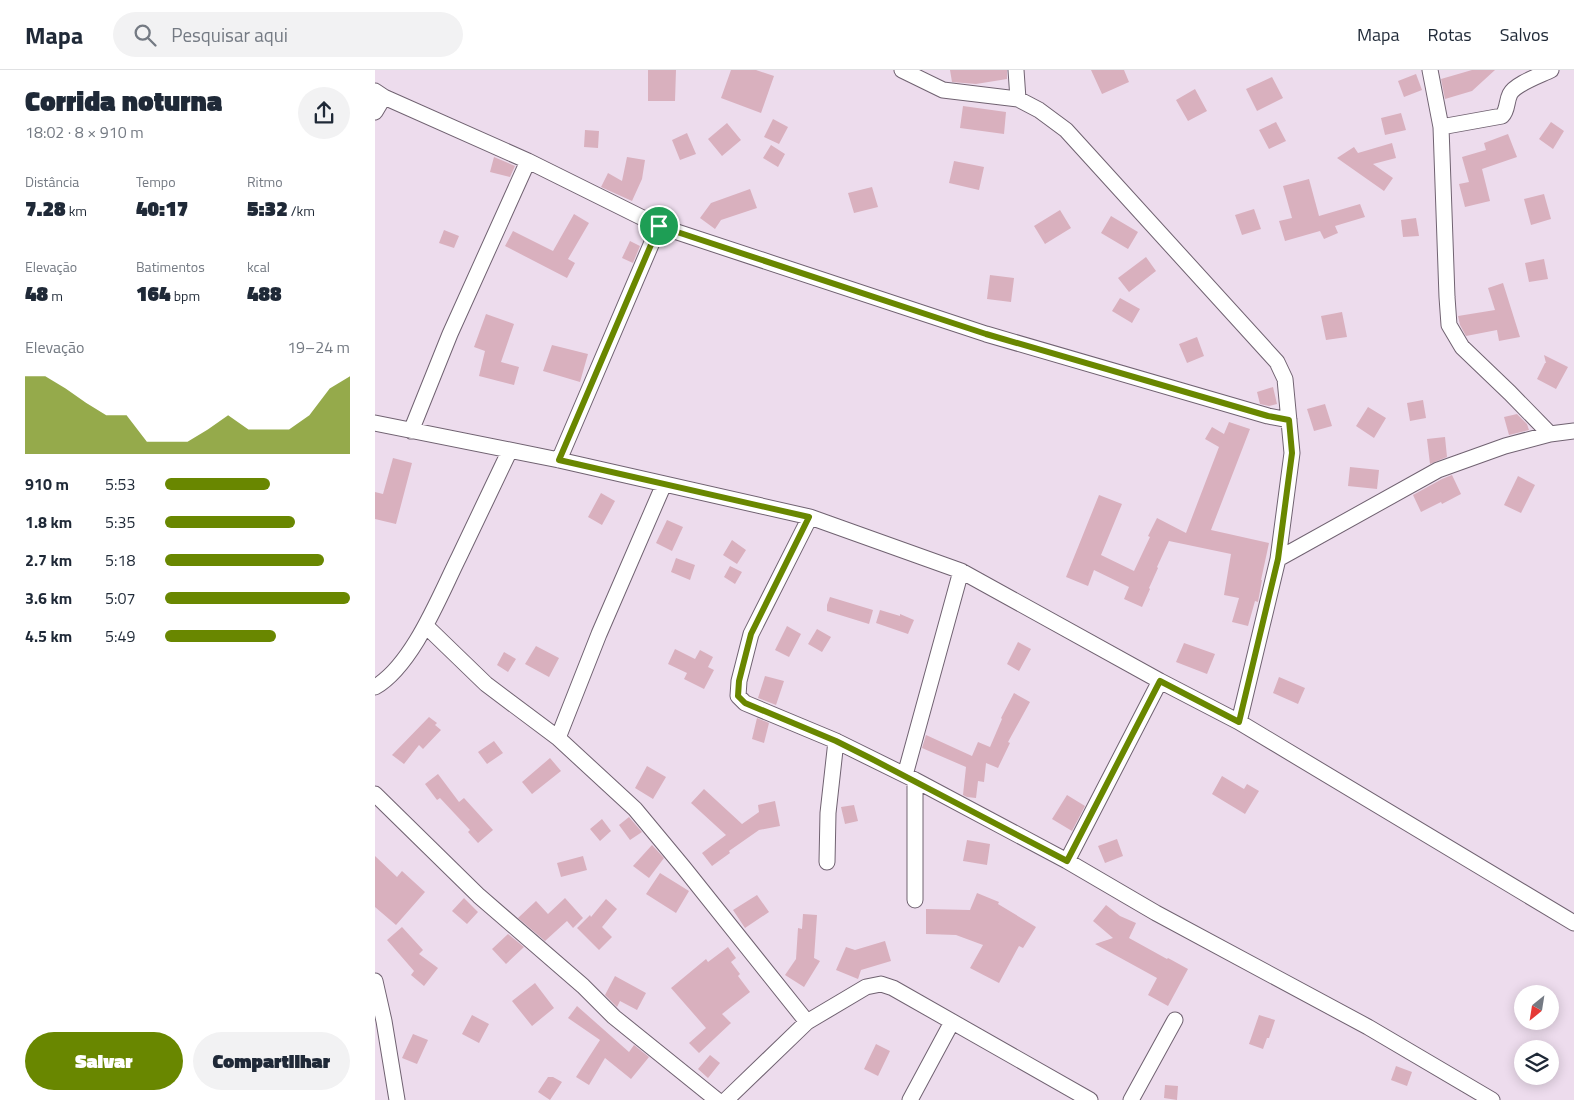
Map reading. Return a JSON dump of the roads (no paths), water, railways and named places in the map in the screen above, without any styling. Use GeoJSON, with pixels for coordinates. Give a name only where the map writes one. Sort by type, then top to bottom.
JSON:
{"type":"FeatureCollection","features":[{"type":"Feature","properties":{"kind":"street"},"geometry":{"type":"LineString","coordinates":[[902,70],[943,90],[1018,99],[1039,110],[1066,130],[1277,362],[1285,379],[1292,453],[1278,559],[1239,722]]}},
{"type":"Feature","properties":{"kind":"street"},"geometry":{"type":"LineString","coordinates":[[1016,70],[1018,99]]}},
{"type":"Feature","properties":{"kind":"street"},"geometry":{"type":"LineString","coordinates":[[1430,70],[1441,127],[1449,325],[1463,347],[1550,434]]}},
{"type":"Feature","properties":{"kind":"street"},"geometry":{"type":"LineString","coordinates":[[1441,127],[1502,116],[1506,112],[1509,98],[1514,88],[1551,70]]}},
{"type":"Feature","properties":{"kind":"street"},"geometry":{"type":"LineString","coordinates":[[375,112],[379,94],[528,161],[659,226],[986,334],[1268,416],[1289,420]]}},
{"type":"Feature","properties":{"kind":"street"},"geometry":{"type":"LineString","coordinates":[[411,430],[450,334],[528,161]]}},
{"type":"Feature","properties":{"kind":"street"},"geometry":{"type":"LineString","coordinates":[[559,460],[659,226]]}},
{"type":"Feature","properties":{"kind":"street"},"geometry":{"type":"LineString","coordinates":[[375,423],[559,460],[809,517],[961,571],[1160,681],[1239,722],[1574,922]]}},
{"type":"Feature","properties":{"kind":"street"},"geometry":{"type":"LineString","coordinates":[[1278,559],[1438,470],[1505,446],[1550,434],[1574,432]]}},
{"type":"Feature","properties":{"kind":"street"},"geometry":{"type":"LineString","coordinates":[[375,687],[382,683],[405,658],[426,626],[510,450]]}},
{"type":"Feature","properties":{"kind":"street"},"geometry":{"type":"LineString","coordinates":[[558,738],[599,634],[664,484]]}},
{"type":"Feature","properties":{"kind":"street"},"geometry":{"type":"LineString","coordinates":[[809,517],[751,634],[739,681],[738,696],[745,703],[836,741],[910,777],[1067,861],[1156,913],[1368,1027],[1491,1100]]}},
{"type":"Feature","properties":{"kind":"street"},"geometry":{"type":"LineString","coordinates":[[915,900],[910,777],[961,571]]}},
{"type":"Feature","properties":{"kind":"street"},"geometry":{"type":"LineString","coordinates":[[426,626],[486,684],[558,738],[635,809],[807,1022]]}},
{"type":"Feature","properties":{"kind":"street"},"geometry":{"type":"LineString","coordinates":[[1067,861],[1160,681]]}},
{"type":"Feature","properties":{"kind":"street"},"geometry":{"type":"LineString","coordinates":[[827,862],[828,813],[836,741]]}},
{"type":"Feature","properties":{"kind":"street"},"geometry":{"type":"LineString","coordinates":[[375,794],[479,896],[583,986],[614,1017],[717,1100]]}},
{"type":"Feature","properties":{"kind":"street"},"geometry":{"type":"LineString","coordinates":[[375,981],[379,1026],[397,1100]]}},
{"type":"Feature","properties":{"kind":"street"},"geometry":{"type":"LineString","coordinates":[[726,1100],[807,1022],[866,987],[881,984],[893,988],[1090,1100]]}},
{"type":"Feature","properties":{"kind":"street"},"geometry":{"type":"LineString","coordinates":[[1131,1100],[1175,1020]]}},
{"type":"Feature","properties":{"kind":"street"},"geometry":{"type":"LineString","coordinates":[[910,1100],[952,1022]]}}]}
